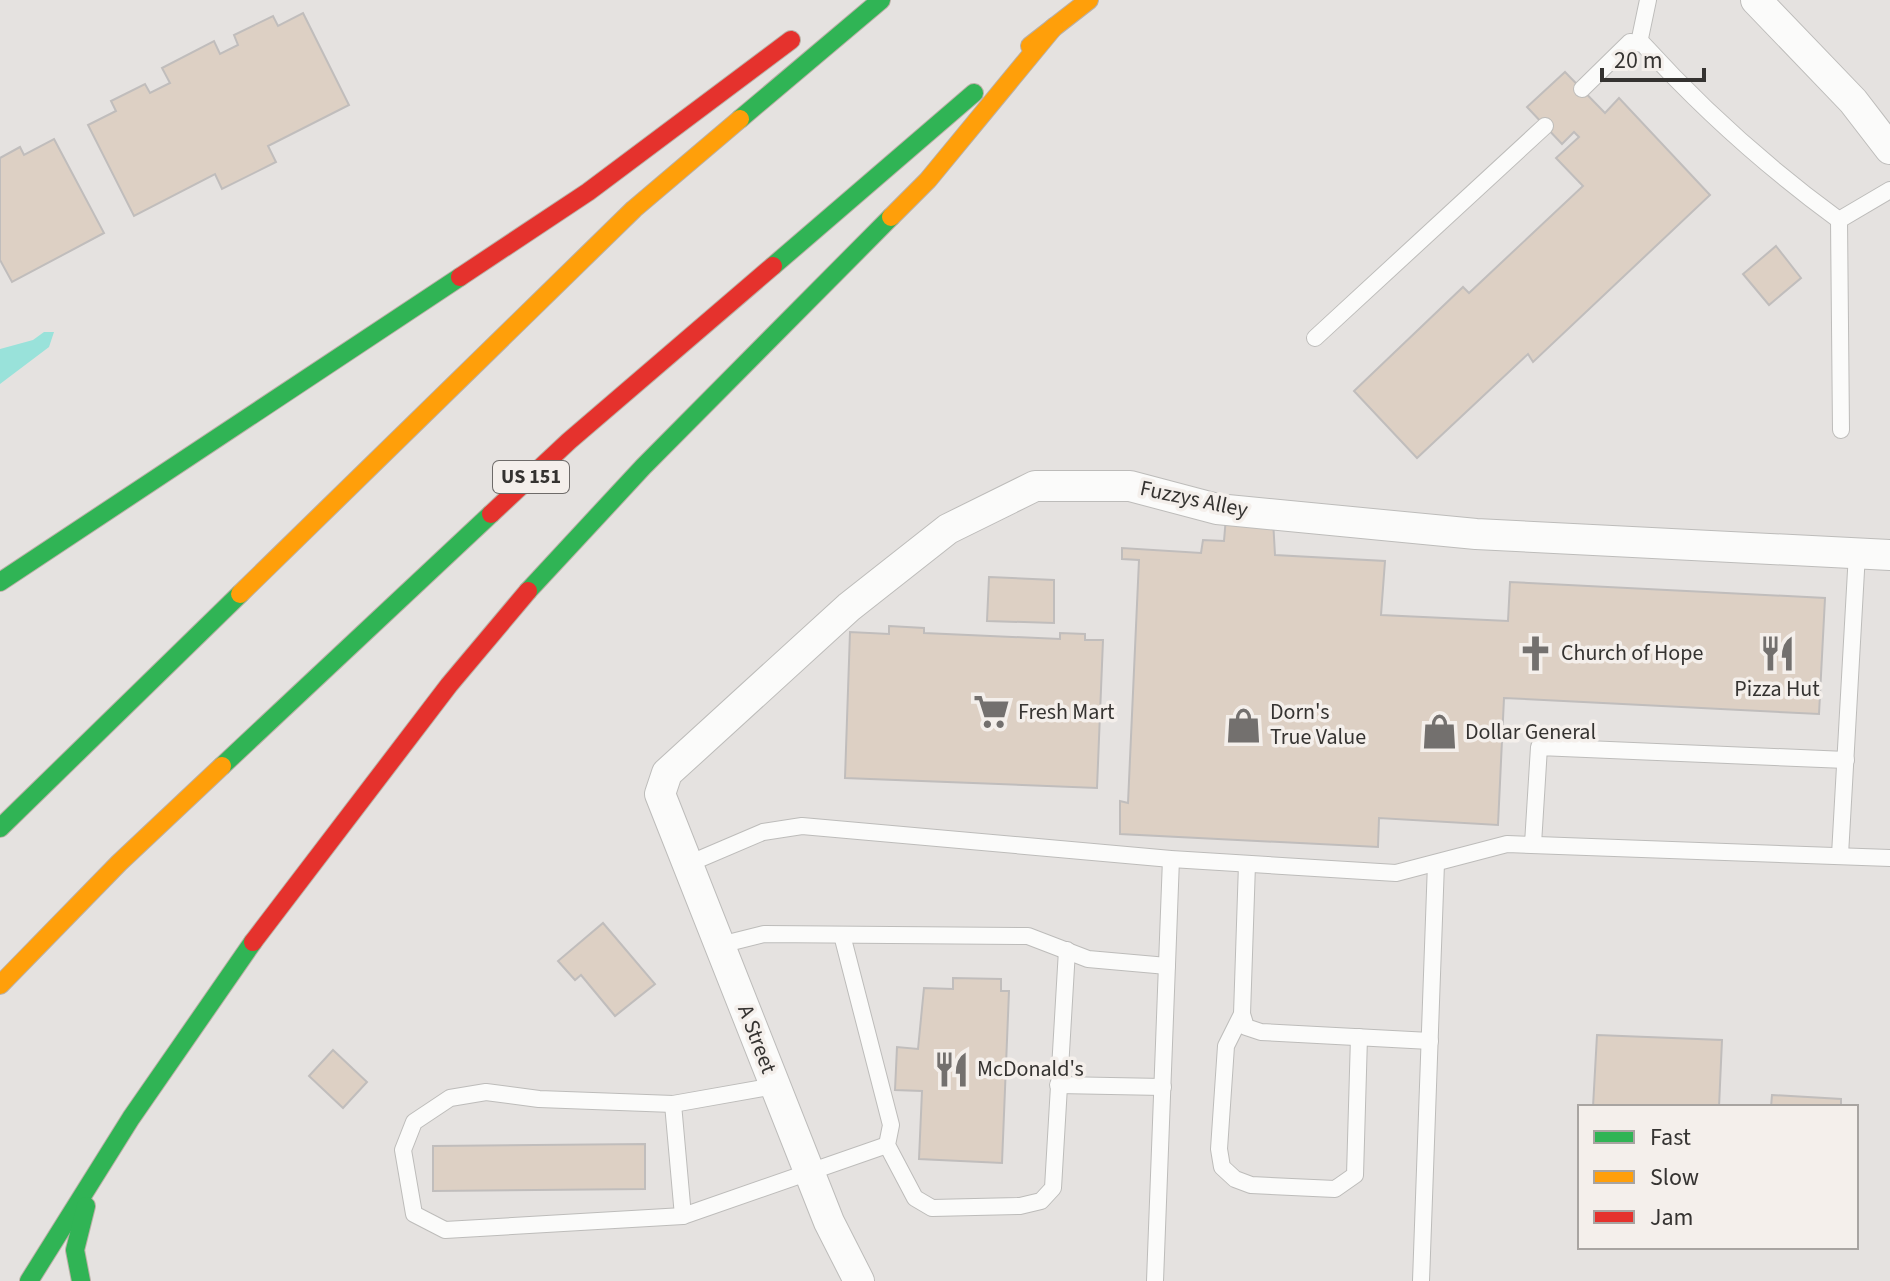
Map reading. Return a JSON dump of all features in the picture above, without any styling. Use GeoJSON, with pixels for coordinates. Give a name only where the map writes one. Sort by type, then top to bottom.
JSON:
{"type":"FeatureCollection","features":[{"type":"Feature","properties":{"kind":"highway"},"geometry":{"type":"LineString","coordinates":[[0,828],[634,209],[881,0]]}},
{"type":"Feature","properties":{"kind":"highway","name":"US 151"},"geometry":{"type":"LineString","coordinates":[[0,985],[119,863],[569,441],[689,335],[1089,0]]}},
{"type":"Feature","properties":{"kind":"highway"},"geometry":{"type":"LineString","coordinates":[[29,1281],[236,964],[449,685],[534,584],[643,467],[928,180],[1054,27]]}},
{"type":"Feature","properties":{"kind":"highway"},"geometry":{"type":"LineString","coordinates":[[0,582],[588,192],[808,28]]}},
{"type":"Feature","properties":{"kind":"highway"},"geometry":{"type":"LineString","coordinates":[[81,1281],[75,1250],[93,1180]]}},
{"type":"Feature","properties":{"kind":"street"},"geometry":{"type":"LineString","coordinates":[[1756,0],[1853,101],[1890,149]]}},
{"type":"Feature","properties":{"kind":"street","name":"Fuzzys Alley"},"geometry":{"type":"LineString","coordinates":[[660,794],[667,773],[849,607],[948,529],[1035,486],[1130,486],[1217,509],[1476,534],[1890,555]]}},
{"type":"Feature","properties":{"kind":"street","name":"A Street"},"geometry":{"type":"LineString","coordinates":[[660,794],[810,1174],[859,1281]]}},
{"type":"Feature","properties":{"kind":"lane"},"geometry":{"type":"LineString","coordinates":[[1639,43],[1648,0]]}},
{"type":"Feature","properties":{"kind":"lane"},"geometry":{"type":"LineString","coordinates":[[1582,89],[1630,42],[1639,43],[1755,154],[1839,220]]}},
{"type":"Feature","properties":{"kind":"lane"},"geometry":{"type":"LineString","coordinates":[[1315,338],[1545,126]]}},
{"type":"Feature","properties":{"kind":"lane"},"geometry":{"type":"LineString","coordinates":[[1839,220],[1890,190]]}},
{"type":"Feature","properties":{"kind":"lane"},"geometry":{"type":"LineString","coordinates":[[1839,220],[1841,430]]}},
{"type":"Feature","properties":{"kind":"lane"},"geometry":{"type":"LineString","coordinates":[[1840,855],[1857,553]]}},
{"type":"Feature","properties":{"kind":"lane"},"geometry":{"type":"LineString","coordinates":[[1533,844],[1539,747],[1846,760]]}},
{"type":"Feature","properties":{"kind":"lane"},"geometry":{"type":"LineString","coordinates":[[688,864],[763,832],[802,826],[1171,859],[1396,873],[1507,844],[1890,858]]}},
{"type":"Feature","properties":{"kind":"lane"},"geometry":{"type":"LineString","coordinates":[[1155,1281],[1171,859]]}},
{"type":"Feature","properties":{"kind":"lane"},"geometry":{"type":"LineString","coordinates":[[1421,1281],[1436,863]]}},
{"type":"Feature","properties":{"kind":"lane"},"geometry":{"type":"LineString","coordinates":[[1247,864],[1242,1014],[1246,1027],[1261,1032],[1430,1041]]}},
{"type":"Feature","properties":{"kind":"lane"},"geometry":{"type":"LineString","coordinates":[[720,945],[764,934],[1028,936],[1088,959],[1167,966]]}},
{"type":"Feature","properties":{"kind":"lane"},"geometry":{"type":"LineString","coordinates":[[842,935],[886,1098],[891,1125],[887,1145],[915,1198],[932,1208],[1020,1206],[1041,1201],[1053,1188],[1067,950]]}},
{"type":"Feature","properties":{"kind":"lane"},"geometry":{"type":"LineString","coordinates":[[1242,1014],[1226,1046],[1219,1149],[1222,1167],[1235,1179],[1251,1185],[1335,1189],[1355,1175],[1359,1037]]}},
{"type":"Feature","properties":{"kind":"lane"},"geometry":{"type":"LineString","coordinates":[[1058,1085],[1163,1087]]}},
{"type":"Feature","properties":{"kind":"lane"},"geometry":{"type":"LineString","coordinates":[[775,1086],[673,1104],[539,1099],[486,1092],[450,1098],[414,1122],[403,1150],[414,1214],[445,1230],[683,1216],[887,1145]]}},
{"type":"Feature","properties":{"kind":"lane"},"geometry":{"type":"LineString","coordinates":[[673,1104],[683,1216]]}},
{"type":"Feature","properties":{"kind":"water"},"geometry":{"type":"Polygon","coordinates":[[[44,332],[54,332],[49,347],[0,384],[0,349],[33,340],[44,332]]]}},
{"type":"Feature","properties":{"kind":"building"},"geometry":{"type":"Polygon","coordinates":[[[303,13],[349,105],[268,146],[276,162],[222,189],[215,174],[134,216],[88,125],[116,111],[111,101],[145,84],[150,93],[170,83],[162,68],[214,41],[220,54],[238,45],[234,35],[273,16],[278,26],[303,13]]]}},
{"type":"Feature","properties":{"kind":"building"},"geometry":{"type":"Polygon","coordinates":[[[1565,72],[1605,113],[1619,98],[1710,195],[1533,362],[1528,354],[1417,458],[1354,391],[1463,287],[1469,293],[1583,186],[1556,158],[1579,137],[1574,132],[1562,144],[1527,107],[1565,72]]]}},
{"type":"Feature","properties":{"kind":"building"},"geometry":{"type":"Polygon","coordinates":[[[54,139],[104,233],[12,282],[0,260],[0,158],[20,147],[24,155],[54,139]]]}},
{"type":"Feature","properties":{"kind":"building"},"geometry":{"type":"Polygon","coordinates":[[[1776,246],[1801,278],[1769,305],[1743,274],[1776,246]]]}},
{"type":"Feature","properties":{"kind":"building"},"geometry":{"type":"Polygon","coordinates":[[[1226,517],[1273,520],[1275,555],[1385,561],[1381,615],[1508,621],[1510,582],[1825,598],[1819,714],[1504,698],[1498,825],[1379,818],[1378,847],[1120,834],[1120,801],[1128,803],[1139,560],[1122,559],[1122,548],[1201,553],[1203,540],[1224,541],[1226,517]]]}},
{"type":"Feature","properties":{"kind":"building"},"geometry":{"type":"Polygon","coordinates":[[[989,577],[1054,580],[1054,623],[987,621],[989,577]]]}},
{"type":"Feature","properties":{"kind":"building"},"geometry":{"type":"Polygon","coordinates":[[[889,626],[924,628],[924,633],[1060,639],[1060,633],[1085,634],[1085,640],[1103,640],[1097,788],[845,778],[850,632],[889,634],[889,626]]]}},
{"type":"Feature","properties":{"kind":"building"},"geometry":{"type":"Polygon","coordinates":[[[603,923],[655,984],[615,1016],[581,975],[575,980],[558,961],[603,923]]]}},
{"type":"Feature","properties":{"kind":"building","name":"McDonald's"},"geometry":{"type":"Polygon","coordinates":[[[953,978],[1001,979],[1001,991],[1009,991],[1002,1163],[919,1159],[922,1091],[895,1090],[897,1047],[918,1049],[924,988],[953,989],[953,978]]]}},
{"type":"Feature","properties":{"kind":"building"},"geometry":{"type":"Polygon","coordinates":[[[1597,1035],[1722,1040],[1719,1105],[1593,1105],[1597,1035]]]}},
{"type":"Feature","properties":{"kind":"building"},"geometry":{"type":"Polygon","coordinates":[[[333,1050],[367,1082],[343,1108],[309,1076],[333,1050]]]}},
{"type":"Feature","properties":{"kind":"building"},"geometry":{"type":"Polygon","coordinates":[[[1772,1095],[1841,1099],[1841,1105],[1771,1105],[1772,1095]]]}},
{"type":"Feature","properties":{"kind":"building"},"geometry":{"type":"Polygon","coordinates":[[[645,1144],[645,1189],[433,1191],[433,1146],[645,1144]]]}},
{"type":"Feature","properties":{"kind":"traffic: fast"},"geometry":{"type":"LineString","coordinates":[[740,119],[881,0]]}},
{"type":"Feature","properties":{"kind":"traffic: fast"},"geometry":{"type":"LineString","coordinates":[[773,266],[974,93]]}},
{"type":"Feature","properties":{"kind":"traffic: fast"},"geometry":{"type":"LineString","coordinates":[[528,591],[643,467],[891,217]]}},
{"type":"Feature","properties":{"kind":"traffic: fast"},"geometry":{"type":"LineString","coordinates":[[0,582],[460,277]]}},
{"type":"Feature","properties":{"kind":"traffic: fast"},"geometry":{"type":"LineString","coordinates":[[222,766],[491,514]]}},
{"type":"Feature","properties":{"kind":"traffic: fast"},"geometry":{"type":"LineString","coordinates":[[0,828],[240,594]]}},
{"type":"Feature","properties":{"kind":"traffic: fast"},"geometry":{"type":"LineString","coordinates":[[29,1281],[131,1118],[253,942]]}},
{"type":"Feature","properties":{"kind":"traffic: fast"},"geometry":{"type":"LineString","coordinates":[[81,1281],[75,1250],[86,1206]]}},
{"type":"Feature","properties":{"kind":"traffic: slow"},"geometry":{"type":"LineString","coordinates":[[1030,46],[1089,0]]}},
{"type":"Feature","properties":{"kind":"traffic: slow"},"geometry":{"type":"LineString","coordinates":[[891,217],[928,180],[1054,27]]}},
{"type":"Feature","properties":{"kind":"traffic: slow"},"geometry":{"type":"LineString","coordinates":[[240,594],[634,209],[740,119]]}},
{"type":"Feature","properties":{"kind":"traffic: slow"},"geometry":{"type":"LineString","coordinates":[[0,985],[119,863],[222,766]]}},
{"type":"Feature","properties":{"kind":"traffic: jam"},"geometry":{"type":"LineString","coordinates":[[460,277],[588,192],[791,40]]}},
{"type":"Feature","properties":{"kind":"traffic: jam"},"geometry":{"type":"LineString","coordinates":[[491,514],[569,441],[773,266]]}},
{"type":"Feature","properties":{"kind":"traffic: jam"},"geometry":{"type":"LineString","coordinates":[[253,942],[449,685],[528,591]]}},
{"type":"Feature","properties":{"kind":"place","name":"Church of Hope"},"geometry":{"type":"Point","coordinates":[1535,653]}},
{"type":"Feature","properties":{"kind":"place","name":"Pizza Hut"},"geometry":{"type":"Point","coordinates":[1777,653]}},
{"type":"Feature","properties":{"kind":"place","name":"Fresh Mart"},"geometry":{"type":"Point","coordinates":[992,712]}},
{"type":"Feature","properties":{"kind":"place","name":"Dorn's True Value"},"geometry":{"type":"Point","coordinates":[1244,725]}},
{"type":"Feature","properties":{"kind":"place","name":"Dollar General"},"geometry":{"type":"Point","coordinates":[1439,732]}},
{"type":"Feature","properties":{"kind":"place","name":"McDonald's"},"geometry":{"type":"Point","coordinates":[951,1069]}}]}
